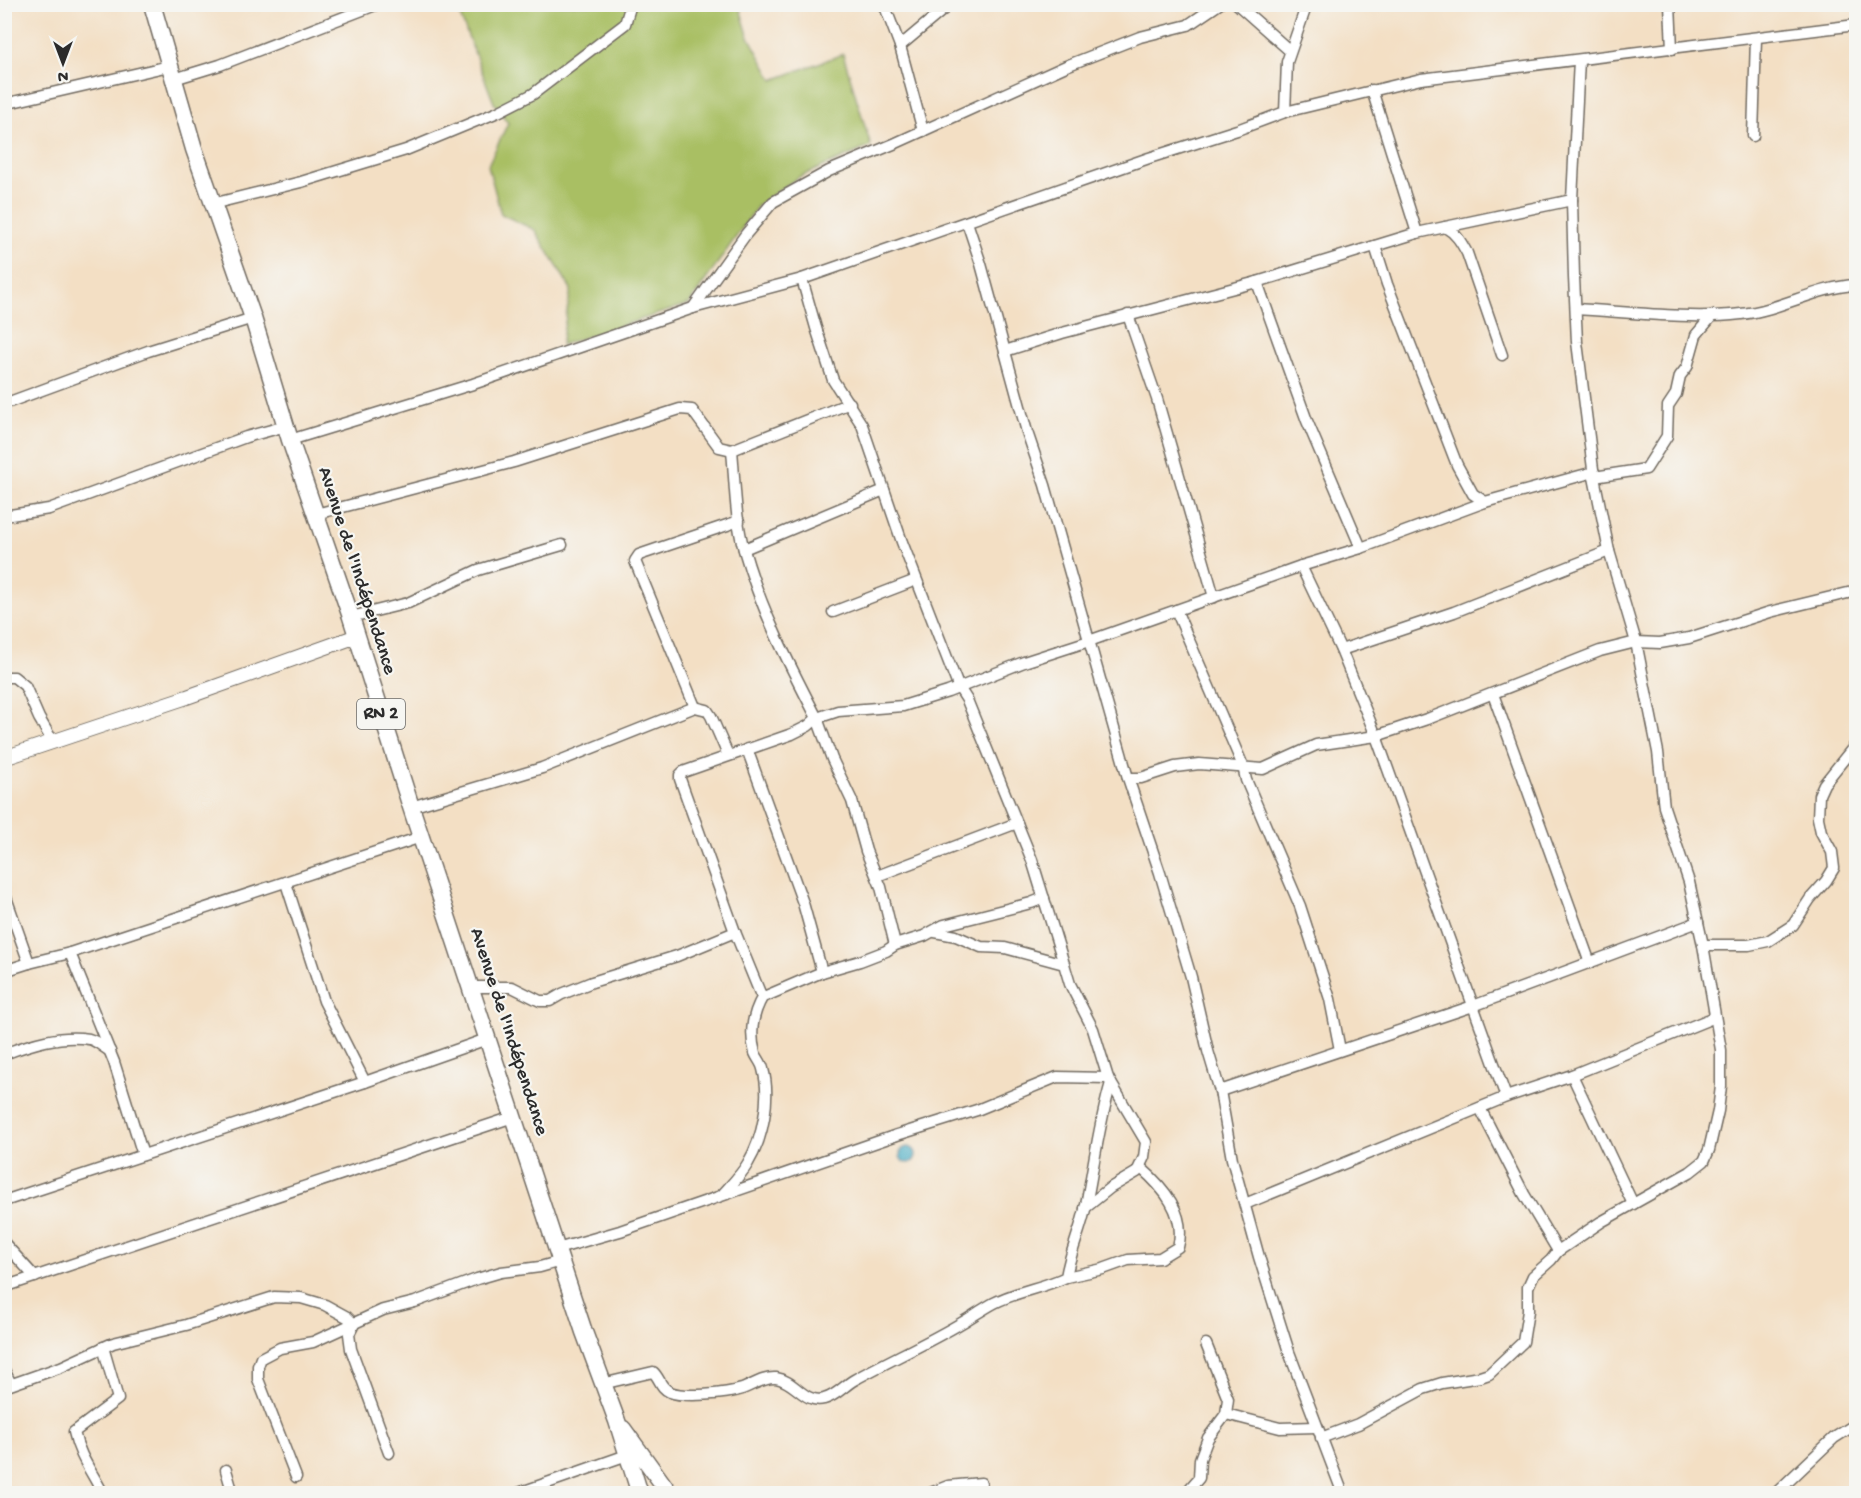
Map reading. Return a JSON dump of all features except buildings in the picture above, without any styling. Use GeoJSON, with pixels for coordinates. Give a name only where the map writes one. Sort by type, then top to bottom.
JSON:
{"type":"FeatureCollection","features":[{"type":"Feature","properties":{"kind":"main road","name":"Avenue de l'Indépendance"},"geometry":{"type":"LineString","coordinates":[[152,4],[212,204],[253,318],[288,433],[351,617],[487,1039],[602,1384],[617,1422]]}},
{"type":"Feature","properties":{"kind":"main road","name":"RN 2"},"geometry":{"type":"LineString","coordinates":[[617,1422],[640,1494]]}},
{"type":"Feature","properties":{"kind":"main road"},"geometry":{"type":"LineString","coordinates":[[617,1422],[645,1457],[670,1494]]}},
{"type":"Feature","properties":{"kind":"street"},"geometry":{"type":"LineString","coordinates":[[4,104],[220,64],[378,4]]}},
{"type":"Feature","properties":{"kind":"street"},"geometry":{"type":"LineString","coordinates":[[212,204],[301,182],[406,150],[498,112],[533,94],[625,24],[631,4]]}},
{"type":"Feature","properties":{"kind":"street"},"geometry":{"type":"LineString","coordinates":[[884,4],[900,46],[923,131]]}},
{"type":"Feature","properties":{"kind":"street"},"geometry":{"type":"LineString","coordinates":[[900,46],[950,4]]}},
{"type":"Feature","properties":{"kind":"street"},"geometry":{"type":"LineString","coordinates":[[693,308],[746,234],[773,201],[829,171],[1077,62],[1140,37],[1188,25],[1219,4]]}},
{"type":"Feature","properties":{"kind":"street"},"geometry":{"type":"LineString","coordinates":[[1237,4],[1290,51]]}},
{"type":"Feature","properties":{"kind":"street"},"geometry":{"type":"LineString","coordinates":[[1285,112],[1285,76],[1290,51],[1307,4]]}},
{"type":"Feature","properties":{"kind":"street"},"geometry":{"type":"LineString","coordinates":[[1670,4],[1672,49]]}},
{"type":"Feature","properties":{"kind":"street"},"geometry":{"type":"LineString","coordinates":[[4,516],[49,509],[246,438],[288,433],[473,384],[693,308],[802,279],[1285,112],[1421,79],[1857,26]]}},
{"type":"Feature","properties":{"kind":"street"},"geometry":{"type":"LineString","coordinates":[[1753,136],[1756,38]]}},
{"type":"Feature","properties":{"kind":"street"},"geometry":{"type":"LineString","coordinates":[[1321,1438],[1358,1424],[1423,1389],[1489,1374],[1523,1342],[1528,1311],[1528,1287],[1533,1276],[1558,1251],[1633,1204],[1690,1172],[1704,1161],[1709,1150],[1718,1111],[1721,1050],[1703,945],[1689,882],[1664,807],[1658,752],[1636,642],[1609,551],[1594,475],[1577,342],[1572,200],[1580,60]]}},
{"type":"Feature","properties":{"kind":"street"},"geometry":{"type":"LineString","coordinates":[[1372,90],[1417,233]]}},
{"type":"Feature","properties":{"kind":"street"},"geometry":{"type":"LineString","coordinates":[[1005,351],[1128,315],[1192,301],[1417,233],[1572,200]]}},
{"type":"Feature","properties":{"kind":"street"},"geometry":{"type":"LineString","coordinates":[[967,222],[1128,778],[1161,873],[1191,977],[1220,1091],[1232,1159],[1262,1267],[1289,1352],[1343,1494]]}},
{"type":"Feature","properties":{"kind":"street"},"geometry":{"type":"LineString","coordinates":[[1445,227],[1459,239],[1467,253],[1502,355]]}},
{"type":"Feature","properties":{"kind":"street"},"geometry":{"type":"LineString","coordinates":[[1375,246],[1387,284],[1457,465],[1473,494],[1485,502]]}},
{"type":"Feature","properties":{"kind":"street"},"geometry":{"type":"LineString","coordinates":[[802,279],[833,380],[862,425],[916,580],[958,686],[967,700],[1017,823],[1044,898],[1070,984],[1093,1029],[1109,1080],[1146,1142],[1146,1149],[1137,1172],[1110,1188],[1085,1208]]}},
{"type":"Feature","properties":{"kind":"street"},"geometry":{"type":"LineString","coordinates":[[1257,282],[1307,421],[1361,548]]}},
{"type":"Feature","properties":{"kind":"street"},"geometry":{"type":"LineString","coordinates":[[1576,309],[1713,315],[1742,314],[1767,309],[1824,289],[1857,285]]}},
{"type":"Feature","properties":{"kind":"street"},"geometry":{"type":"LineString","coordinates":[[1128,315],[1158,399],[1214,597]]}},
{"type":"Feature","properties":{"kind":"street"},"geometry":{"type":"LineString","coordinates":[[763,996],[735,932],[680,779],[683,772],[792,734],[817,718],[838,711],[903,706],[948,692],[958,686],[1024,662],[1089,642],[1301,566],[1361,548],[1485,502],[1594,475],[1646,469],[1667,436],[1668,406],[1676,394],[1680,376],[1687,367],[1696,334],[1713,315]]}},
{"type":"Feature","properties":{"kind":"street"},"geometry":{"type":"LineString","coordinates":[[4,404],[148,351],[253,318]]}},
{"type":"Feature","properties":{"kind":"street"},"geometry":{"type":"LineString","coordinates":[[316,514],[514,462],[680,408],[692,410],[719,447],[732,450],[850,404]]}},
{"type":"Feature","properties":{"kind":"street"},"geometry":{"type":"LineString","coordinates":[[732,450],[744,549],[775,637],[817,718],[832,759],[852,801],[866,851],[877,876],[895,945]]}},
{"type":"Feature","properties":{"kind":"street"},"geometry":{"type":"LineString","coordinates":[[744,549],[884,490]]}},
{"type":"Feature","properties":{"kind":"street"},"geometry":{"type":"LineString","coordinates":[[695,707],[635,561],[639,555],[739,521]]}},
{"type":"Feature","properties":{"kind":"street"},"geometry":{"type":"LineString","coordinates":[[351,617],[408,603],[478,570],[562,545]]}},
{"type":"Feature","properties":{"kind":"street"},"geometry":{"type":"LineString","coordinates":[[1341,650],[1454,612],[1609,551]]}},
{"type":"Feature","properties":{"kind":"street"},"geometry":{"type":"LineString","coordinates":[[1301,566],[1341,650],[1376,736],[1506,1097]]}},
{"type":"Feature","properties":{"kind":"street"},"geometry":{"type":"LineString","coordinates":[[833,612],[916,580]]}},
{"type":"Feature","properties":{"kind":"street"},"geometry":{"type":"LineString","coordinates":[[1128,778],[1141,778],[1175,767],[1199,764],[1263,769],[1316,745],[1376,736],[1493,694],[1600,651],[1636,642],[1660,643],[1689,638],[1770,612],[1857,591]]}},
{"type":"Feature","properties":{"kind":"street"},"geometry":{"type":"LineString","coordinates":[[1176,610],[1300,906],[1330,999],[1340,1050]]}},
{"type":"Feature","properties":{"kind":"street"},"geometry":{"type":"LineString","coordinates":[[4,758],[187,697],[357,636]]}},
{"type":"Feature","properties":{"kind":"street"},"geometry":{"type":"LineString","coordinates":[[4,677],[14,677],[25,686],[53,742]]}},
{"type":"Feature","properties":{"kind":"street"},"geometry":{"type":"LineString","coordinates":[[1493,694],[1590,963]]}},
{"type":"Feature","properties":{"kind":"street"},"geometry":{"type":"LineString","coordinates":[[411,807],[542,768],[695,707],[707,710],[728,755]]}},
{"type":"Feature","properties":{"kind":"street"},"geometry":{"type":"LineString","coordinates":[[1703,945],[1749,945],[1768,941],[1793,925],[1834,868],[1832,852],[1821,832],[1818,818],[1819,795],[1824,784],[1857,744]]}},
{"type":"Feature","properties":{"kind":"street"},"geometry":{"type":"LineString","coordinates":[[747,749],[803,903],[822,972]]}},
{"type":"Feature","properties":{"kind":"street"},"geometry":{"type":"LineString","coordinates":[[877,876],[1017,823]]}},
{"type":"Feature","properties":{"kind":"street"},"geometry":{"type":"LineString","coordinates":[[4,971],[70,953],[421,837]]}},
{"type":"Feature","properties":{"kind":"street"},"geometry":{"type":"LineString","coordinates":[[286,883],[324,1001],[364,1082]]}},
{"type":"Feature","properties":{"kind":"street"},"geometry":{"type":"LineString","coordinates":[[4,892],[29,963]]}},
{"type":"Feature","properties":{"kind":"street"},"geometry":{"type":"LineString","coordinates":[[763,996],[822,972],[886,951],[895,945],[934,932],[944,925],[1044,898]]}},
{"type":"Feature","properties":{"kind":"street"},"geometry":{"type":"LineString","coordinates":[[1220,1091],[1473,1006],[1698,922]]}},
{"type":"Feature","properties":{"kind":"street"},"geometry":{"type":"LineString","coordinates":[[471,987],[512,987],[540,1001],[550,1001],[592,982],[677,956],[735,932]]}},
{"type":"Feature","properties":{"kind":"street"},"geometry":{"type":"LineString","coordinates":[[934,932],[956,936],[981,946],[1005,948],[1064,964]]}},
{"type":"Feature","properties":{"kind":"street"},"geometry":{"type":"LineString","coordinates":[[70,953],[124,1089],[143,1155]]}},
{"type":"Feature","properties":{"kind":"street"},"geometry":{"type":"LineString","coordinates":[[721,1196],[747,1166],[756,1148],[764,1119],[763,1069],[755,1052],[752,1020],[763,996]]}},
{"type":"Feature","properties":{"kind":"street"},"geometry":{"type":"LineString","coordinates":[[1245,1204],[1506,1097],[1572,1075],[1714,1017]]}},
{"type":"Feature","properties":{"kind":"street"},"geometry":{"type":"LineString","coordinates":[[4,1054],[41,1041],[68,1039],[89,1040],[110,1051]]}},
{"type":"Feature","properties":{"kind":"street"},"geometry":{"type":"LineString","coordinates":[[4,1201],[487,1039]]}},
{"type":"Feature","properties":{"kind":"street"},"geometry":{"type":"LineString","coordinates":[[1572,1075],[1633,1204]]}},
{"type":"Feature","properties":{"kind":"street"},"geometry":{"type":"LineString","coordinates":[[296,1477],[258,1379],[258,1366],[261,1358],[279,1348],[314,1342],[383,1310],[415,1302],[477,1279],[501,1272],[540,1267],[559,1255],[620,1231],[897,1135],[977,1110],[1056,1077],[1109,1080]]}},
{"type":"Feature","properties":{"kind":"street"},"geometry":{"type":"LineString","coordinates":[[1066,1277],[1072,1247],[1085,1208],[1109,1080]]}},
{"type":"Feature","properties":{"kind":"street"},"geometry":{"type":"LineString","coordinates":[[1105,1108],[1120,1100]]}},
{"type":"Feature","properties":{"kind":"street"},"geometry":{"type":"LineString","coordinates":[[1480,1108],[1524,1194],[1558,1251]]}},
{"type":"Feature","properties":{"kind":"street"},"geometry":{"type":"LineString","coordinates":[[4,1287],[513,1117]]}},
{"type":"Feature","properties":{"kind":"street"},"geometry":{"type":"LineString","coordinates":[[602,1384],[653,1372],[657,1375],[660,1384],[671,1392],[693,1394],[740,1390],[762,1380],[776,1378],[794,1385],[806,1397],[815,1400],[827,1399],[852,1381],[1009,1296],[1128,1260],[1160,1258],[1178,1247],[1180,1238],[1178,1221],[1170,1197],[1140,1167]]}},
{"type":"Feature","properties":{"kind":"street"},"geometry":{"type":"LineString","coordinates":[[4,1243],[35,1276]]}},
{"type":"Feature","properties":{"kind":"street"},"geometry":{"type":"LineString","coordinates":[[4,1370],[8,1386],[103,1347],[273,1297],[301,1298],[326,1305],[347,1317],[354,1324]]}},
{"type":"Feature","properties":{"kind":"street"},"geometry":{"type":"LineString","coordinates":[[354,1324],[350,1334],[351,1349],[389,1453]]}},
{"type":"Feature","properties":{"kind":"street"},"geometry":{"type":"LineString","coordinates":[[1185,1494],[1199,1478],[1200,1459],[1208,1438],[1226,1414],[1228,1400],[1206,1344]]}},
{"type":"Feature","properties":{"kind":"street"},"geometry":{"type":"LineString","coordinates":[[103,1347],[118,1400],[74,1432],[77,1447],[103,1494]]}},
{"type":"Feature","properties":{"kind":"street"},"geometry":{"type":"LineString","coordinates":[[1226,1414],[1280,1428],[1316,1427]]}},
{"type":"Feature","properties":{"kind":"street"},"geometry":{"type":"LineString","coordinates":[[1775,1494],[1834,1438],[1857,1424]]}},
{"type":"Feature","properties":{"kind":"street"},"geometry":{"type":"LineString","coordinates":[[516,1494],[627,1455]]}},
{"type":"Feature","properties":{"kind":"street"},"geometry":{"type":"LineString","coordinates":[[226,1470],[233,1494]]}},
{"type":"Feature","properties":{"kind":"street"},"geometry":{"type":"LineString","coordinates":[[928,1494],[948,1486],[981,1483]]}},
{"type":"Feature","properties":{"kind":"green space"},"geometry":{"type":"Polygon","coordinates":[[[456,5],[739,5],[748,35],[773,80],[843,54],[871,146],[799,177],[759,204],[689,304],[561,345],[571,289],[535,230],[501,214],[488,165],[508,123],[494,103],[456,5]]]}},
{"type":"Feature","properties":{"kind":"water"},"geometry":{"type":"Polygon","coordinates":[[[908,1147],[914,1149],[916,1155],[914,1161],[908,1163],[902,1161],[900,1155],[902,1149],[908,1147]]]}}]}
